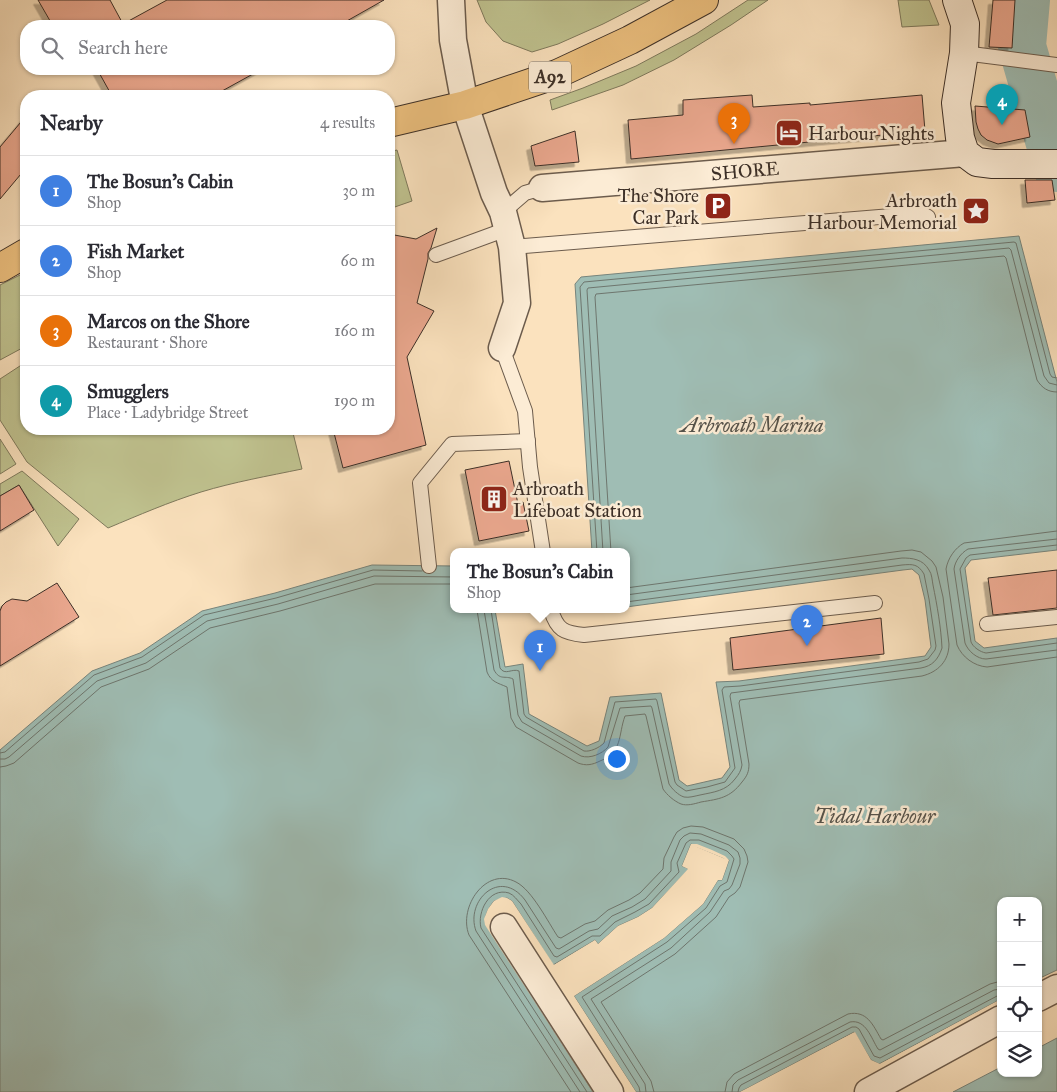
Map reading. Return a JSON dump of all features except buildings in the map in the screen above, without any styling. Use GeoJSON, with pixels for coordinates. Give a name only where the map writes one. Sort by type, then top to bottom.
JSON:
{"type":"FeatureCollection","features":[{"type":"Feature","properties":{"kind":"main road","name":"A92"},"geometry":{"type":"LineString","coordinates":[[395,122],[465,105],[557,74],[630,40],[704,0]]}},
{"type":"Feature","properties":{"kind":"main road"},"geometry":{"type":"LineString","coordinates":[[0,268],[20,256]]}},
{"type":"Feature","properties":{"kind":"street"},"geometry":{"type":"LineString","coordinates":[[451,0],[453,40],[465,105],[507,230],[517,303],[502,348]]}},
{"type":"Feature","properties":{"kind":"street"},"geometry":{"type":"LineString","coordinates":[[957,0],[965,24],[964,53],[956,104],[960,138],[964,153],[977,162],[993,164],[1046,164]]}},
{"type":"Feature","properties":{"kind":"street","name":"SHORE"},"geometry":{"type":"LineString","coordinates":[[542,188],[964,153]]}},
{"type":"Feature","properties":{"kind":"street"},"geometry":{"type":"LineString","coordinates":[[504,927],[610,1092]]}},
{"type":"Feature","properties":{"kind":"street"},"geometry":{"type":"LineString","coordinates":[[1042,996],[1057,988]]}},
{"type":"Feature","properties":{"kind":"street"},"geometry":{"type":"LineString","coordinates":[[868,1092],[997,1021]]}},
{"type":"Feature","properties":{"kind":"lane"},"geometry":{"type":"LineString","coordinates":[[964,53],[1057,65]]}},
{"type":"Feature","properties":{"kind":"lane","name":"SHORE"},"geometry":{"type":"LineString","coordinates":[[507,230],[525,193],[542,188]]}},
{"type":"Feature","properties":{"kind":"lane"},"geometry":{"type":"LineString","coordinates":[[436,255],[507,230],[904,215],[918,211],[928,216]]}},
{"type":"Feature","properties":{"kind":"lane"},"geometry":{"type":"LineString","coordinates":[[502,348],[525,411],[530,467],[542,548]]}},
{"type":"Feature","properties":{"kind":"lane"},"geometry":{"type":"LineString","coordinates":[[429,566],[420,483],[452,444],[528,441]]}},
{"type":"Feature","properties":{"kind":"lane"},"geometry":{"type":"LineString","coordinates":[[552,613],[558,627],[569,634],[584,635],[875,603]]}},
{"type":"Feature","properties":{"kind":"lane"},"geometry":{"type":"LineString","coordinates":[[987,624],[1057,617]]}},
{"type":"Feature","properties":{"kind":"green space"},"geometry":{"type":"Polygon","coordinates":[[[477,0],[650,0],[558,44],[532,52],[503,41],[486,22],[477,0]]]}},
{"type":"Feature","properties":{"kind":"green space"},"geometry":{"type":"Polygon","coordinates":[[[748,0],[768,0],[674,60],[623,85],[552,110],[550,100],[636,66],[696,34],[748,0]]]}},
{"type":"Feature","properties":{"kind":"green space"},"geometry":{"type":"Polygon","coordinates":[[[898,0],[929,0],[939,25],[902,27],[898,0]]]}},
{"type":"Feature","properties":{"kind":"green space"},"geometry":{"type":"Polygon","coordinates":[[[395,150],[397,150],[412,201],[395,207],[395,150]]]}},
{"type":"Feature","properties":{"kind":"green space"},"geometry":{"type":"Polygon","coordinates":[[[20,275],[20,349],[0,360],[0,285],[20,275]]]}},
{"type":"Feature","properties":{"kind":"green space"},"geometry":{"type":"Polygon","coordinates":[[[20,366],[20,435],[294,435],[302,469],[238,482],[201,492],[108,528],[27,462],[0,420],[0,379],[20,366]]]}},
{"type":"Feature","properties":{"kind":"green space"},"geometry":{"type":"Polygon","coordinates":[[[0,439],[16,464],[0,474],[0,439]]]}},
{"type":"Feature","properties":{"kind":"green space"},"geometry":{"type":"Polygon","coordinates":[[[22,471],[79,519],[58,546],[19,485],[0,496],[0,484],[22,471]]]}},
{"type":"Feature","properties":{"kind":"water"},"geometry":{"type":"Polygon","coordinates":[[[1019,236],[1057,382],[1057,550],[971,560],[965,568],[975,641],[984,648],[1057,638],[1057,970],[1042,977],[1042,897],[997,897],[997,1001],[879,1064],[871,1060],[854,1032],[740,1092],[636,1092],[574,996],[664,938],[703,904],[718,880],[722,880],[729,860],[691,844],[682,866],[689,869],[652,908],[618,926],[598,944],[595,940],[553,965],[512,901],[507,898],[494,901],[487,912],[486,925],[593,1092],[0,1092],[0,750],[92,671],[140,653],[202,611],[275,593],[372,565],[450,566],[450,613],[496,613],[505,667],[523,664],[529,714],[587,746],[599,741],[610,697],[661,693],[679,780],[687,786],[722,778],[730,767],[716,682],[739,681],[925,656],[931,647],[925,600],[919,575],[912,569],[630,606],[630,548],[592,548],[575,284],[581,277],[1019,236]]]}},
{"type":"Feature","properties":{"kind":"water"},"geometry":{"type":"Polygon","coordinates":[[[1057,1038],[1057,1092],[953,1092],[997,1069],[997,1077],[1042,1077],[1042,1046],[1057,1038]]]}},
{"type":"Feature","properties":{"kind":"pier"},"geometry":{"type":"Polygon","coordinates":[[[691,844],[697,844],[712,850],[729,860],[722,880],[718,880],[703,904],[664,938],[574,996],[636,1092],[633,1092],[572,995],[663,936],[701,902],[716,878],[720,878],[726,860],[692,847],[685,865],[690,867],[691,870],[654,910],[620,928],[600,947],[597,947],[594,943],[554,967],[551,966],[510,903],[502,900],[495,903],[490,910],[487,919],[488,925],[596,1092],[593,1092],[485,925],[484,919],[494,901],[502,897],[512,901],[554,965],[595,940],[598,944],[618,926],[652,908],[688,869],[682,866],[691,844]]]}},
{"type":"Feature","properties":{"kind":"pier"},"geometry":{"type":"Polygon","coordinates":[[[997,1001],[997,1004],[880,1066],[869,1062],[854,1035],[745,1092],[740,1092],[855,1032],[871,1060],[880,1064],[997,1001]]]}},
{"type":"Feature","properties":{"kind":"waterway"},"geometry":{"type":"LineString","coordinates":[[1026,0],[1022,46],[1057,168]]}},
{"type":"Feature","properties":{"kind":"place","name":"Smugglers"},"geometry":{"type":"Point","coordinates":[1002,125]}},
{"type":"Feature","properties":{"kind":"place","name":"Harbour Nights"},"geometry":{"type":"Point","coordinates":[789,133]}},
{"type":"Feature","properties":{"kind":"place","name":"Marcos on the Shore"},"geometry":{"type":"Point","coordinates":[734,144]}},
{"type":"Feature","properties":{"kind":"place","name":"The Shore Car Park"},"geometry":{"type":"Point","coordinates":[718,206]}},
{"type":"Feature","properties":{"kind":"place","name":"Arbroath Harbour Memorial"},"geometry":{"type":"Point","coordinates":[976,211]}},
{"type":"Feature","properties":{"kind":"place","name":"Arbroath Lifeboat Station"},"geometry":{"type":"Point","coordinates":[494,499]}},
{"type":"Feature","properties":{"kind":"place","name":"Fish Market"},"geometry":{"type":"Point","coordinates":[807,646]}},
{"type":"Feature","properties":{"kind":"place","name":"The Bosun's Cabin"},"geometry":{"type":"Point","coordinates":[540,671]}},
{"type":"Feature","properties":{"kind":"water label","name":"Arbroath Marina"},"geometry":{"type":"Point","coordinates":[752,425]}},
{"type":"Feature","properties":{"kind":"water label","name":"Tidal Harbour"},"geometry":{"type":"Point","coordinates":[875,816]}}]}
